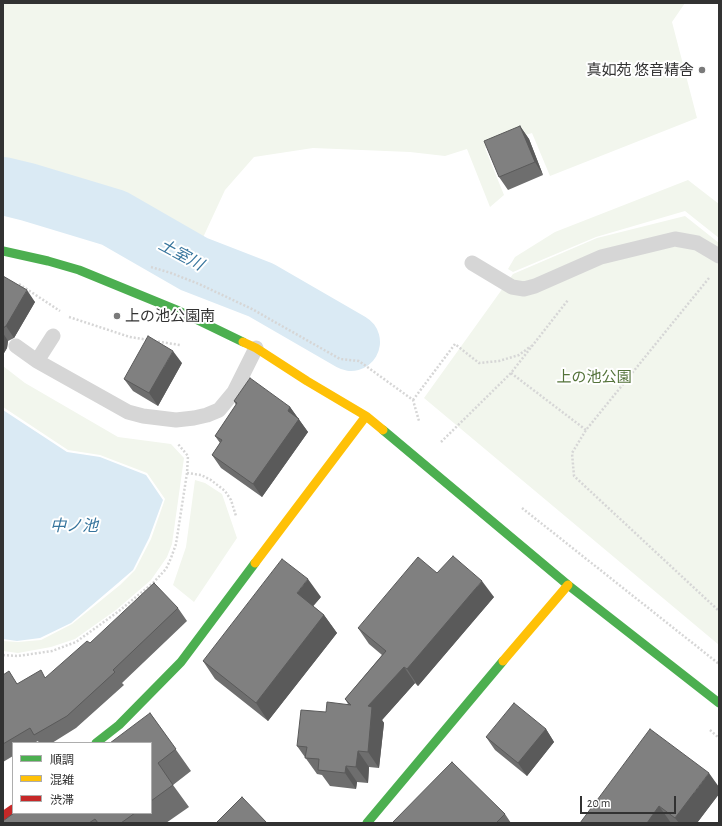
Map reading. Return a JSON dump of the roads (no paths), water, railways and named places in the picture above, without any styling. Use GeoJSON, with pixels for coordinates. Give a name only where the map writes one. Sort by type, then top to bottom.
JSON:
{"type":"FeatureCollection","features":[{"type":"Feature","properties":{"kind":"street"},"geometry":{"type":"LineString","coordinates":[[3,251],[48,261],[86,273],[179,311],[256,348],[366,416],[568,585],[719,703]]}},
{"type":"Feature","properties":{"kind":"street"},"geometry":{"type":"LineString","coordinates":[[97,742],[119,725],[181,662],[366,416]]}},
{"type":"Feature","properties":{"kind":"street"},"geometry":{"type":"LineString","coordinates":[[367,823],[568,585]]}},
{"type":"Feature","properties":{"kind":"street"},"geometry":{"type":"LineString","coordinates":[[3,816],[12,810]]}},
{"type":"Feature","properties":{"kind":"lane"},"geometry":{"type":"LineString","coordinates":[[472,263],[512,287],[524,289],[535,286],[600,257],[675,239],[697,243],[719,256]]}},
{"type":"Feature","properties":{"kind":"lane"},"geometry":{"type":"LineString","coordinates":[[37,361],[53,336]]}},
{"type":"Feature","properties":{"kind":"lane"},"geometry":{"type":"LineString","coordinates":[[16,346],[37,361],[128,412],[143,416],[176,420],[207,415],[219,410],[234,392],[256,348]]}},
{"type":"Feature","properties":{"kind":"water","name":"中ノ池"},"geometry":{"type":"Polygon","coordinates":[[[3,410],[67,452],[100,457],[146,475],[163,500],[149,538],[133,570],[71,623],[40,638],[17,641],[3,639],[3,410]]]}},
{"type":"Feature","properties":{"kind":"waterway","name":"土室川"},"geometry":{"type":"LineString","coordinates":[[3,186],[114,218],[194,264],[261,290],[351,342]]}},
{"type":"Feature","properties":{"kind":"place","name":"真如苑 悠音精舎"},"geometry":{"type":"Point","coordinates":[702,70]}},
{"type":"Feature","properties":{"kind":"place","name":"上の池公園南"},"geometry":{"type":"Point","coordinates":[117,316]}},
{"type":"Feature","properties":{"kind":"park label","name":"上の池公園"},"geometry":{"type":"Point","coordinates":[594,377]}}]}
